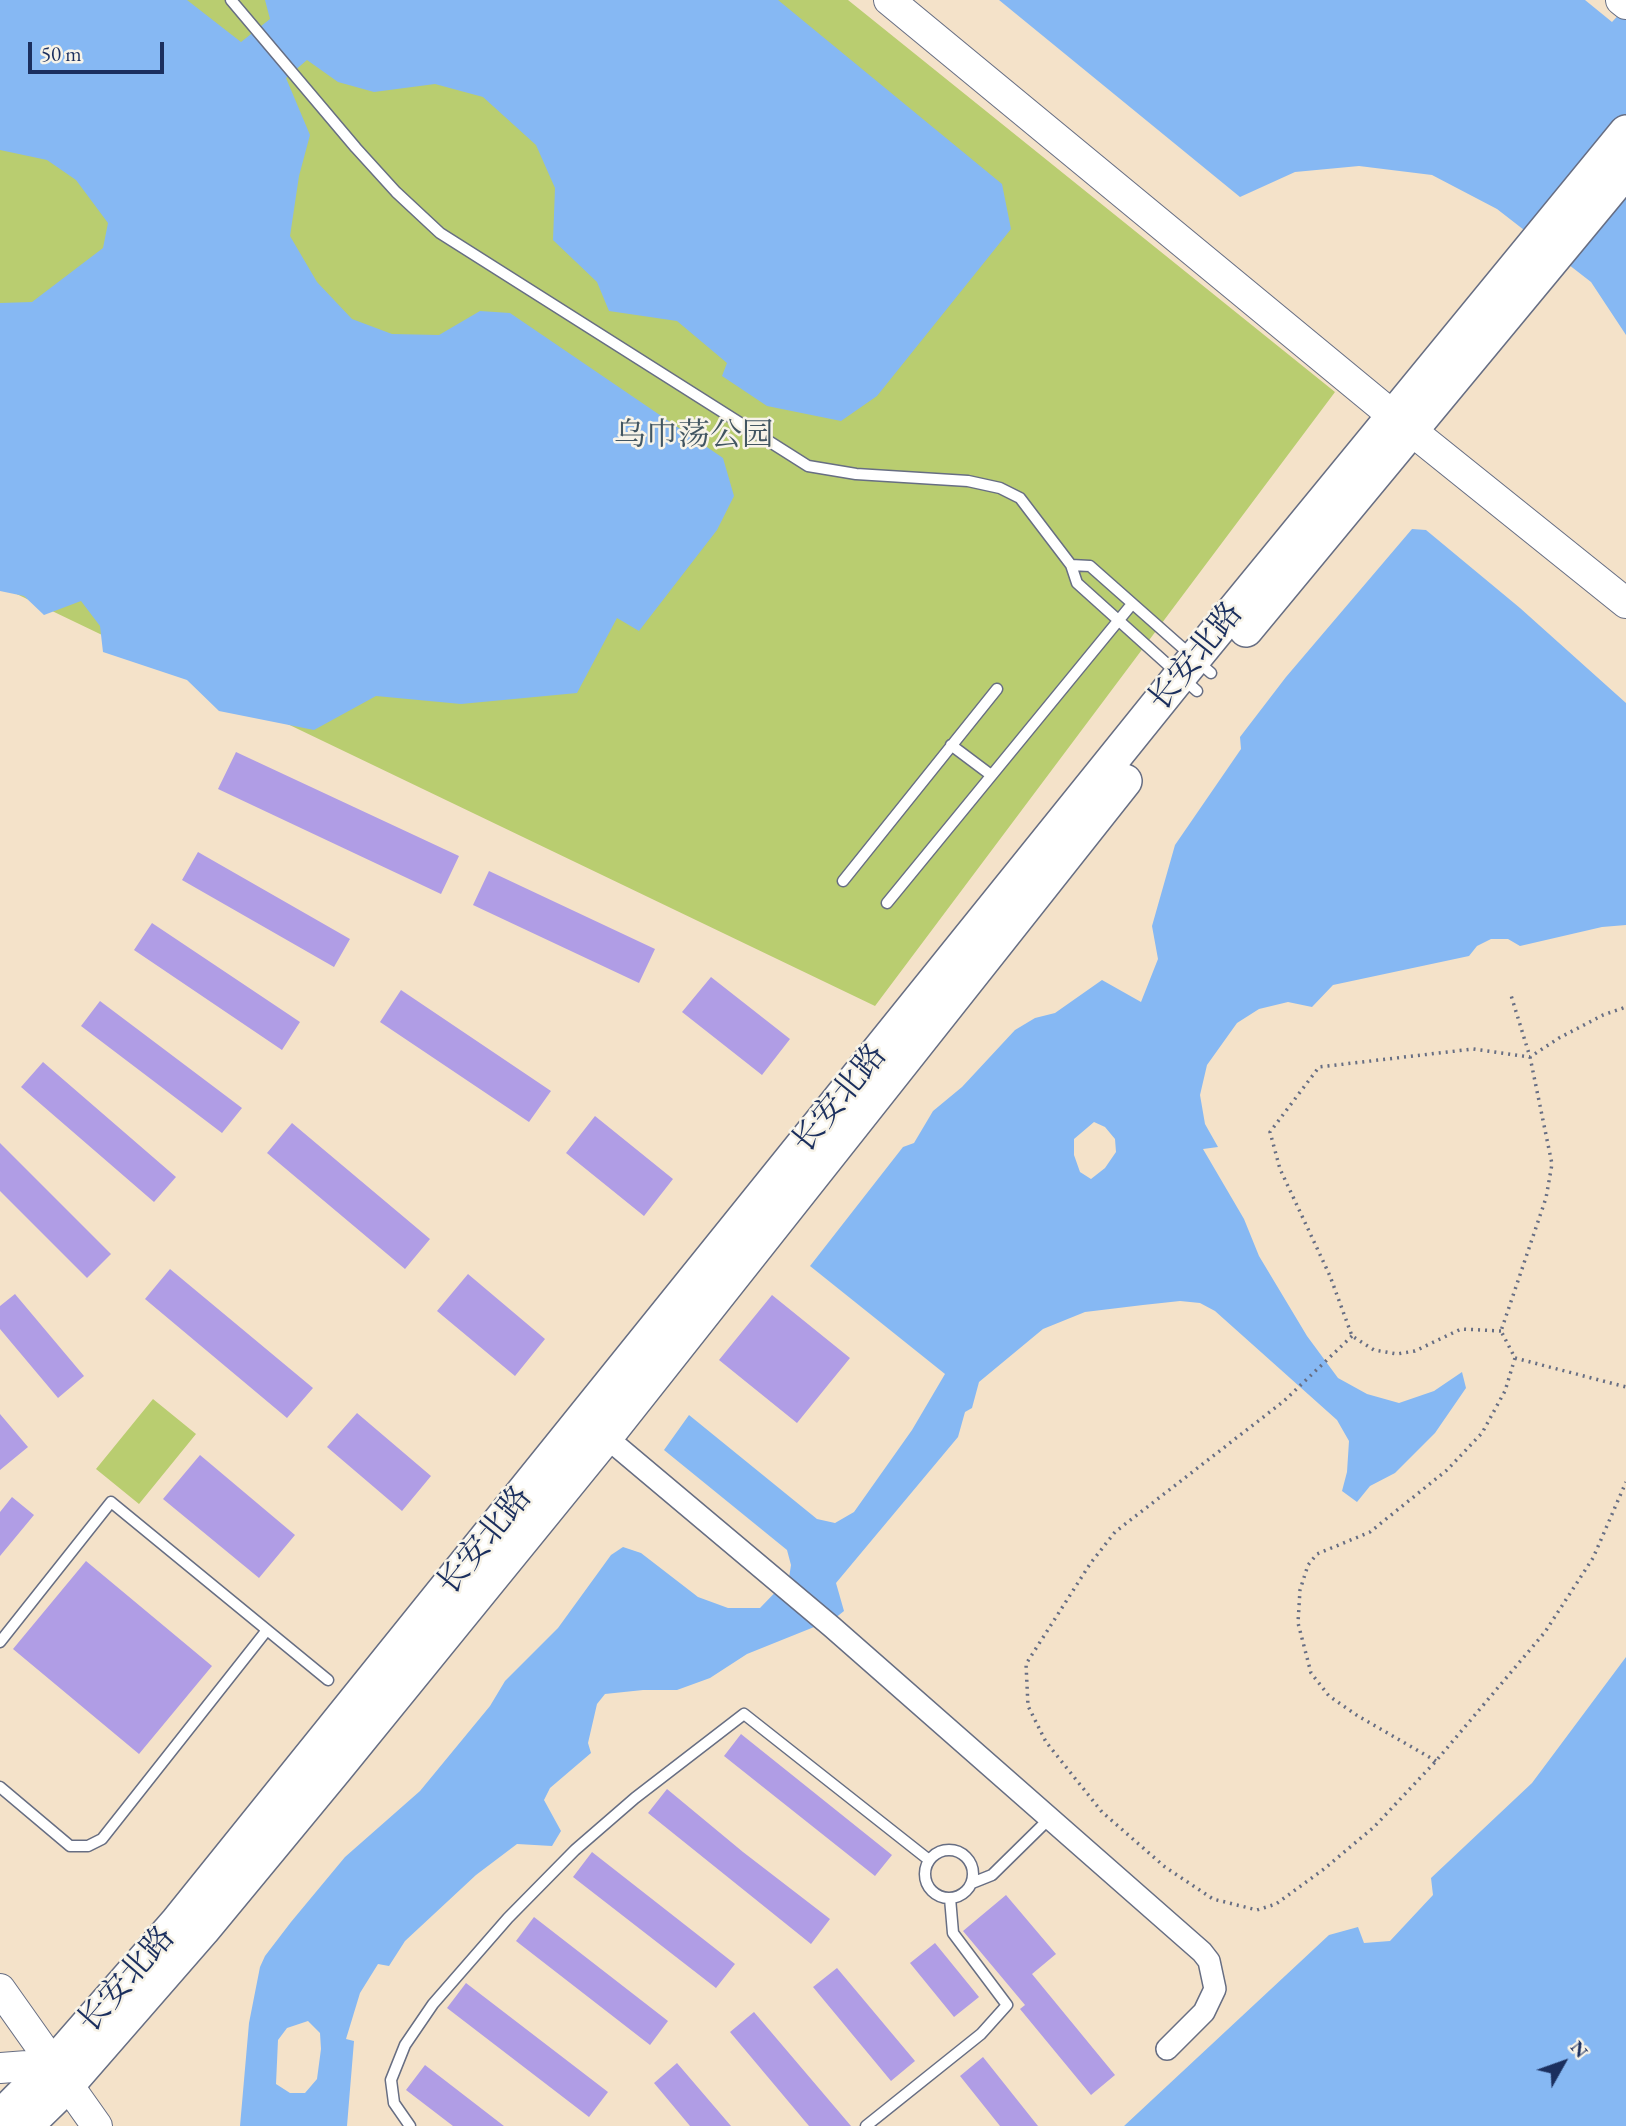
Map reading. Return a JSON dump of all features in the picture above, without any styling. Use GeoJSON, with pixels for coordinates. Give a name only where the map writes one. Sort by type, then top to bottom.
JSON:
{"type":"FeatureCollection","features":[{"type":"Feature","properties":{"kind":"main road"},"geometry":{"type":"LineString","coordinates":[[889,0],[1626,603]]}},
{"type":"Feature","properties":{"kind":"main road"},"geometry":{"type":"LineString","coordinates":[[1621,0],[1626,4]]}},
{"type":"Feature","properties":{"kind":"main road","name":"长安北路"},"geometry":{"type":"LineString","coordinates":[[61,2075],[220,1869],[1542,254],[1626,132]]}},
{"type":"Feature","properties":{"kind":"main road","name":"长安北路"},"geometry":{"type":"LineString","coordinates":[[1542,254],[1626,171]]}},
{"type":"Feature","properties":{"kind":"main road","name":"长安北路"},"geometry":{"type":"LineString","coordinates":[[61,2075],[212,1919],[606,1437],[1196,674]]}},
{"type":"Feature","properties":{"kind":"main road"},"geometry":{"type":"LineString","coordinates":[[0,1989],[97,2126]]}},
{"type":"Feature","properties":{"kind":"main road"},"geometry":{"type":"LineString","coordinates":[[0,2068],[61,2075]]}},
{"type":"Feature","properties":{"kind":"main road"},"geometry":{"type":"LineString","coordinates":[[0,2117],[61,2075]]}},
{"type":"Feature","properties":{"kind":"main road"},"geometry":{"type":"LineString","coordinates":[[26,2126],[61,2075]]}},
{"type":"Feature","properties":{"kind":"street"},"geometry":{"type":"LineString","coordinates":[[606,1437],[832,1627],[1202,1952],[1209,1961],[1216,1989],[1204,2012],[1167,2049]]}},
{"type":"Feature","properties":{"kind":"lane"},"geometry":{"type":"LineString","coordinates":[[231,0],[356,148],[396,192],[440,233],[808,466],[856,474],[968,481],[1000,488],[1020,498],[1072,565],[1077,583],[1118,620],[1196,674]]}},
{"type":"Feature","properties":{"kind":"lane"},"geometry":{"type":"LineString","coordinates":[[1072,565],[1090,566],[1132,604],[1196,674]]}},
{"type":"Feature","properties":{"kind":"lane"},"geometry":{"type":"LineString","coordinates":[[887,903],[1132,604]]}},
{"type":"Feature","properties":{"kind":"lane"},"geometry":{"type":"LineString","coordinates":[[843,881],[997,689]]}},
{"type":"Feature","properties":{"kind":"lane"},"geometry":{"type":"LineString","coordinates":[[951,745],[991,775]]}},
{"type":"Feature","properties":{"kind":"lane"},"geometry":{"type":"LineString","coordinates":[[0,1642],[111,1502],[328,1680]]}},
{"type":"Feature","properties":{"kind":"lane"},"geometry":{"type":"LineString","coordinates":[[2,1793],[70,1846],[88,1846],[102,1839],[267,1630]]}},
{"type":"Feature","properties":{"kind":"lane"},"geometry":{"type":"LineString","coordinates":[[410,2126],[394,2103],[391,2080],[405,2045],[433,2004],[508,1918],[575,1850],[635,1798],[744,1714],[929,1860]]}},
{"type":"Feature","properties":{"kind":"lane"},"geometry":{"type":"LineString","coordinates":[[972,1882],[992,1875],[1050,1818]]}},
{"type":"Feature","properties":{"kind":"lane"},"geometry":{"type":"LineString","coordinates":[[946,1850],[956,1851],[965,1856],[971,1864],[974,1873],[972,1882],[967,1891],[959,1896],[941,1897],[928,1885],[926,1868],[929,1860],[946,1850]]}},
{"type":"Feature","properties":{"kind":"lane"},"geometry":{"type":"LineString","coordinates":[[866,2126],[981,2034],[1007,2005],[953,1933],[950,1898]]}},
{"type":"Feature","properties":{"kind":"path"},"geometry":{"type":"LineString","coordinates":[[1436,1761],[1329,1696],[1311,1673],[1298,1623],[1300,1590],[1308,1565],[1317,1554],[1370,1532],[1447,1470],[1482,1433],[1505,1391],[1515,1358],[1501,1331],[1546,1198],[1552,1164],[1530,1057],[1510,992]]}},
{"type":"Feature","properties":{"kind":"path"},"geometry":{"type":"LineString","coordinates":[[1501,1331],[1461,1329],[1415,1351],[1397,1354],[1374,1350],[1352,1336],[1330,1276],[1280,1169],[1270,1132],[1319,1068],[1473,1049],[1530,1057],[1592,1020],[1626,1007]]}},
{"type":"Feature","properties":{"kind":"path"},"geometry":{"type":"LineString","coordinates":[[1352,1336],[1284,1401],[1115,1532],[1090,1564],[1026,1664],[1028,1706],[1046,1742],[1102,1812],[1165,1867],[1213,1899],[1257,1910],[1276,1904],[1324,1869],[1374,1827],[1436,1761],[1545,1632],[1593,1558],[1626,1482]]}},
{"type":"Feature","properties":{"kind":"path"},"geometry":{"type":"LineString","coordinates":[[1515,1358],[1626,1387]]}},
{"type":"Feature","properties":{"kind":"green space","name":"乌巾荡公园"},"geometry":{"type":"Polygon","coordinates":[[[0,0],[848,0],[1335,392],[875,1006],[0,586],[0,0]]]}},
{"type":"Feature","properties":{"kind":"green space"},"geometry":{"type":"Polygon","coordinates":[[[153,1399],[196,1434],[139,1504],[96,1469],[153,1399]]]}},
{"type":"Feature","properties":{"kind":"water"},"geometry":{"type":"Polygon","coordinates":[[[0,0],[187,0],[241,42],[270,19],[265,0],[778,0],[1002,184],[1011,229],[877,396],[841,421],[767,406],[722,376],[727,363],[677,321],[609,311],[597,282],[553,240],[555,188],[536,145],[483,97],[435,84],[374,92],[338,82],[307,60],[286,78],[310,135],[299,176],[290,236],[317,282],[352,319],[392,334],[439,335],[480,311],[510,313],[723,458],[734,496],[717,530],[639,631],[617,618],[577,693],[461,704],[376,696],[314,730],[219,711],[187,680],[103,652],[100,626],[81,601],[44,615],[24,596],[0,591],[0,303],[32,302],[103,248],[108,223],[76,180],[47,160],[0,150],[0,0]]]}},
{"type":"Feature","properties":{"kind":"water"},"geometry":{"type":"Polygon","coordinates":[[[999,0],[1585,0],[1612,22],[1626,7],[1626,335],[1591,282],[1497,209],[1432,175],[1359,166],[1295,172],[1240,197],[999,0]]]}},
{"type":"Feature","properties":{"kind":"water"},"geometry":{"type":"Polygon","coordinates":[[[1412,529],[1426,530],[1520,608],[1626,703],[1626,925],[1602,927],[1520,946],[1508,939],[1491,939],[1477,946],[1469,956],[1333,985],[1312,1007],[1288,1002],[1259,1009],[1237,1023],[1207,1065],[1200,1095],[1205,1124],[1218,1147],[1203,1149],[1244,1219],[1259,1256],[1307,1336],[1338,1378],[1367,1394],[1399,1403],[1434,1391],[1462,1372],[1466,1388],[1435,1433],[1395,1473],[1370,1486],[1357,1502],[1342,1491],[1347,1472],[1349,1441],[1337,1420],[1215,1311],[1200,1303],[1180,1301],[1085,1312],[1043,1329],[979,1382],[972,1408],[965,1412],[958,1437],[836,1583],[844,1611],[834,1619],[747,1654],[710,1678],[677,1690],[605,1694],[597,1704],[588,1743],[591,1753],[550,1788],[544,1800],[561,1831],[552,1846],[517,1844],[476,1875],[405,1941],[389,1966],[378,1964],[360,1993],[346,2039],[354,2041],[347,2126],[240,2126],[249,2023],[260,1967],[265,1956],[345,1857],[420,1791],[490,1706],[505,1681],[558,1628],[611,1555],[623,1547],[641,1553],[698,1597],[728,1608],[760,1608],[789,1578],[791,1565],[787,1550],[664,1450],[689,1415],[817,1519],[835,1523],[854,1512],[912,1430],[945,1374],[810,1266],[903,1147],[914,1143],[933,1111],[962,1087],[1015,1030],[1035,1018],[1055,1013],[1102,980],[1141,1002],[1158,959],[1152,926],[1175,845],[1241,749],[1240,737],[1286,677],[1412,529]],[[1094,1122],[1074,1139],[1074,1155],[1080,1172],[1091,1179],[1105,1168],[1116,1152],[1115,1139],[1105,1127],[1094,1122]],[[308,2021],[287,2028],[278,2040],[276,2084],[290,2093],[305,2093],[317,2079],[320,2033],[308,2021]]]}},
{"type":"Feature","properties":{"kind":"water"},"geometry":{"type":"Polygon","coordinates":[[[1626,1657],[1626,2126],[1124,2126],[1329,1935],[1358,1927],[1364,1943],[1390,1941],[1433,1895],[1431,1878],[1532,1783],[1626,1657]]]}},
{"type":"Feature","properties":{"kind":"building"},"geometry":{"type":"Polygon","coordinates":[[[236,752],[459,856],[441,894],[218,789],[236,752]]]}},
{"type":"Feature","properties":{"kind":"building"},"geometry":{"type":"Polygon","coordinates":[[[198,852],[350,939],[334,967],[182,880],[198,852]]]}},
{"type":"Feature","properties":{"kind":"building"},"geometry":{"type":"Polygon","coordinates":[[[489,871],[655,949],[639,983],[473,905],[489,871]]]}},
{"type":"Feature","properties":{"kind":"building"},"geometry":{"type":"Polygon","coordinates":[[[152,923],[300,1022],[282,1050],[134,950],[152,923]]]}},
{"type":"Feature","properties":{"kind":"building"},"geometry":{"type":"Polygon","coordinates":[[[711,977],[790,1039],[762,1075],[682,1012],[711,977]]]}},
{"type":"Feature","properties":{"kind":"building"},"geometry":{"type":"Polygon","coordinates":[[[401,990],[551,1091],[529,1122],[380,1022],[401,990]]]}},
{"type":"Feature","properties":{"kind":"building"},"geometry":{"type":"Polygon","coordinates":[[[100,1001],[242,1108],[222,1133],[81,1026],[100,1001]]]}},
{"type":"Feature","properties":{"kind":"building"},"geometry":{"type":"Polygon","coordinates":[[[43,1062],[176,1177],[154,1202],[21,1087],[43,1062]]]}},
{"type":"Feature","properties":{"kind":"building"},"geometry":{"type":"Polygon","coordinates":[[[595,1116],[673,1179],[644,1216],[566,1153],[595,1116]]]}},
{"type":"Feature","properties":{"kind":"building"},"geometry":{"type":"Polygon","coordinates":[[[292,1123],[430,1239],[405,1269],[267,1153],[292,1123]]]}},
{"type":"Feature","properties":{"kind":"building"},"geometry":{"type":"Polygon","coordinates":[[[0,1143],[111,1254],[87,1278],[0,1191],[0,1143]]]}},
{"type":"Feature","properties":{"kind":"building"},"geometry":{"type":"Polygon","coordinates":[[[170,1269],[313,1388],[287,1418],[145,1299],[170,1269]]]}},
{"type":"Feature","properties":{"kind":"building"},"geometry":{"type":"Polygon","coordinates":[[[468,1274],[545,1339],[515,1376],[437,1311],[468,1274]]]}},
{"type":"Feature","properties":{"kind":"building"},"geometry":{"type":"Polygon","coordinates":[[[15,1294],[84,1376],[58,1398],[0,1329],[0,1306],[15,1294]]]}},
{"type":"Feature","properties":{"kind":"building"},"geometry":{"type":"Polygon","coordinates":[[[772,1295],[850,1358],[797,1423],[719,1360],[772,1295]]]}},
{"type":"Feature","properties":{"kind":"building"},"geometry":{"type":"Polygon","coordinates":[[[357,1413],[431,1476],[402,1511],[327,1447],[357,1413]]]}},
{"type":"Feature","properties":{"kind":"building"},"geometry":{"type":"Polygon","coordinates":[[[0,1414],[28,1447],[0,1470],[0,1414]]]}},
{"type":"Feature","properties":{"kind":"building"},"geometry":{"type":"Polygon","coordinates":[[[200,1455],[295,1535],[259,1578],[163,1499],[200,1455]]]}},
{"type":"Feature","properties":{"kind":"building"},"geometry":{"type":"Polygon","coordinates":[[[12,1497],[34,1515],[0,1556],[0,1512],[12,1497]]]}},
{"type":"Feature","properties":{"kind":"building"},"geometry":{"type":"Polygon","coordinates":[[[86,1561],[212,1666],[139,1754],[13,1649],[86,1561]]]}},
{"type":"Feature","properties":{"kind":"building"},"geometry":{"type":"Polygon","coordinates":[[[741,1734],[892,1855],[875,1876],[724,1756],[741,1734]]]}},
{"type":"Feature","properties":{"kind":"building"},"geometry":{"type":"Polygon","coordinates":[[[667,1789],[830,1919],[811,1944],[648,1813],[667,1789]]]}},
{"type":"Feature","properties":{"kind":"building"},"geometry":{"type":"Polygon","coordinates":[[[592,1852],[735,1964],[716,1988],[573,1877],[592,1852]]]}},
{"type":"Feature","properties":{"kind":"building"},"geometry":{"type":"Polygon","coordinates":[[[1006,1895],[1056,1954],[1032,1974],[1115,2075],[1091,2095],[1020,2009],[1025,2005],[963,1931],[1006,1895]]]}},
{"type":"Feature","properties":{"kind":"building"},"geometry":{"type":"Polygon","coordinates":[[[534,1917],[668,2021],[650,2045],[516,1941],[534,1917]]]}},
{"type":"Feature","properties":{"kind":"building"},"geometry":{"type":"Polygon","coordinates":[[[935,1943],[979,1997],[954,2017],[910,1963],[935,1943]]]}},
{"type":"Feature","properties":{"kind":"building"},"geometry":{"type":"Polygon","coordinates":[[[837,1968],[915,2061],[891,2081],[813,1987],[837,1968]]]}},
{"type":"Feature","properties":{"kind":"building"},"geometry":{"type":"Polygon","coordinates":[[[466,1983],[608,2092],[589,2117],[447,2008],[466,1983]]]}},
{"type":"Feature","properties":{"kind":"building"},"geometry":{"type":"Polygon","coordinates":[[[754,2012],[851,2126],[809,2126],[730,2032],[754,2012]]]}},
{"type":"Feature","properties":{"kind":"building"},"geometry":{"type":"Polygon","coordinates":[[[983,2057],[1038,2126],[1000,2126],[960,2076],[983,2057]]]}},
{"type":"Feature","properties":{"kind":"building"},"geometry":{"type":"Polygon","coordinates":[[[677,2063],[731,2126],[690,2126],[654,2083],[677,2063]]]}},
{"type":"Feature","properties":{"kind":"building"},"geometry":{"type":"Polygon","coordinates":[[[425,2065],[504,2126],[453,2126],[406,2090],[425,2065]]]}}]}
